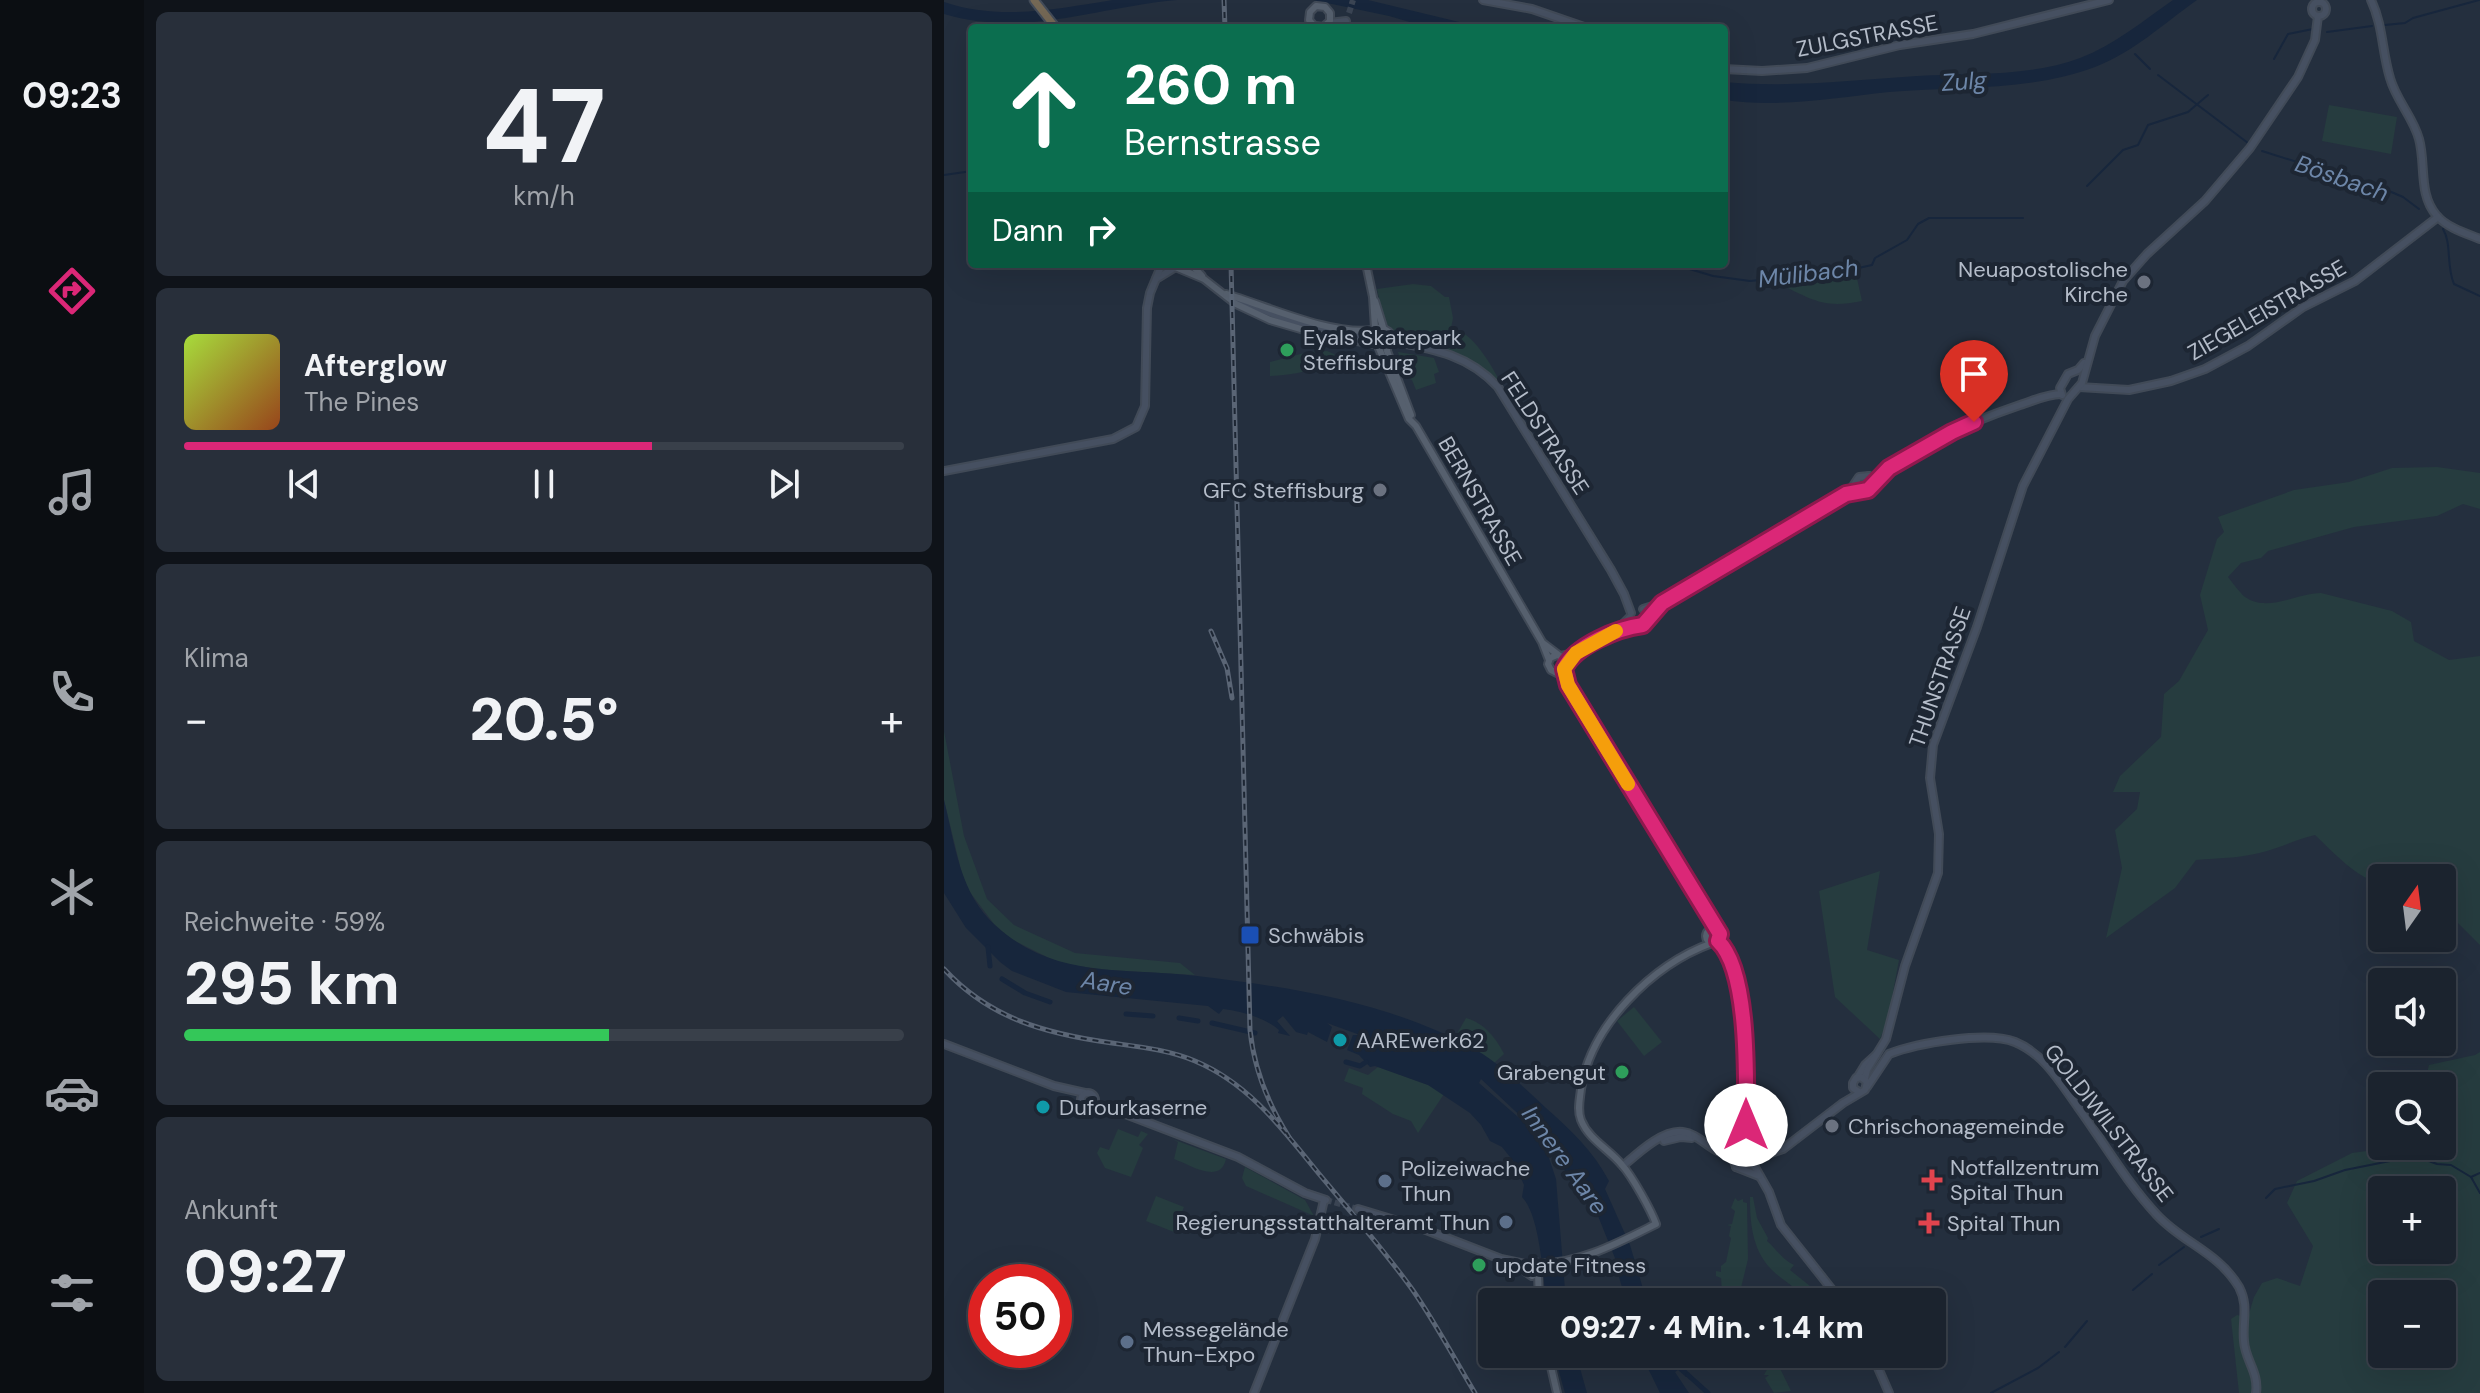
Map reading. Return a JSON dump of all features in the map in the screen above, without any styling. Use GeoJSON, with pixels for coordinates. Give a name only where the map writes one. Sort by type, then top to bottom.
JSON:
{"type":"FeatureCollection","features":[{"type":"Feature","properties":{"kind":"highway"},"geometry":{"type":"LineString","coordinates":[[1034,0],[1053,24]]}},
{"type":"Feature","properties":{"kind":"main road"},"geometry":{"type":"LineString","coordinates":[[1483,0],[1532,9],[1575,24]]}},
{"type":"Feature","properties":{"kind":"main road","name":"ZULGSTRASSE"},"geometry":{"type":"LineString","coordinates":[[1728,69],[1807,68],[1900,45],[1987,31],[2109,0]]}},
{"type":"Feature","properties":{"kind":"main road"},"geometry":{"type":"LineString","coordinates":[[2371,0],[2381,28],[2391,80],[2418,135],[2425,191],[2438,217],[2448,225],[2480,239]]}},
{"type":"Feature","properties":{"kind":"main road"},"geometry":{"type":"LineString","coordinates":[[2318,16],[2312,11],[2314,4],[2320,1],[2326,5]]}},
{"type":"Feature","properties":{"kind":"main road"},"geometry":{"type":"LineString","coordinates":[[2326,5],[2333,1]]}},
{"type":"Feature","properties":{"kind":"main road"},"geometry":{"type":"LineString","coordinates":[[1313,24],[1309,17],[1321,5],[1346,21]]}},
{"type":"Feature","properties":{"kind":"main road"},"geometry":{"type":"LineString","coordinates":[[2318,16],[2325,13],[2326,5]]}},
{"type":"Feature","properties":{"kind":"main road"},"geometry":{"type":"LineString","coordinates":[[1346,21],[1349,13]]}},
{"type":"Feature","properties":{"kind":"main road"},"geometry":{"type":"LineString","coordinates":[[1859,486],[1868,490],[1871,479],[1957,429],[2045,396],[2063,393],[2081,381],[2103,317],[2130,272],[2210,195],[2245,156],[2290,91],[2306,61],[2315,40],[2318,16]]}},
{"type":"Feature","properties":{"kind":"main road"},"geometry":{"type":"LineString","coordinates":[[1334,24],[1346,21]]}},
{"type":"Feature","properties":{"kind":"main road","name":"ZIEGELEISTRASSE"},"geometry":{"type":"LineString","coordinates":[[2076,371],[2081,381],[2097,388],[2118,390],[2155,385],[2189,375],[2232,356],[2303,307],[2364,275],[2438,217]]}},
{"type":"Feature","properties":{"kind":"main road"},"geometry":{"type":"LineString","coordinates":[[1156,279],[1170,268]]}},
{"type":"Feature","properties":{"kind":"main road"},"geometry":{"type":"LineString","coordinates":[[944,471],[1108,441],[1136,427],[1146,401],[1147,308],[1156,279],[1170,268]]}},
{"type":"Feature","properties":{"kind":"main road"},"geometry":{"type":"LineString","coordinates":[[1178,268],[1204,279]]}},
{"type":"Feature","properties":{"kind":"main road"},"geometry":{"type":"LineString","coordinates":[[1194,268],[1204,279],[1246,310],[1276,323],[1376,345],[1387,343]]}},
{"type":"Feature","properties":{"kind":"main road"},"geometry":{"type":"LineString","coordinates":[[1367,268],[1377,329]]}},
{"type":"Feature","properties":{"kind":"main road"},"geometry":{"type":"LineString","coordinates":[[1223,293],[1300,319],[1359,330],[1377,329],[1389,334],[1387,343],[1394,372],[1416,426]]}},
{"type":"Feature","properties":{"kind":"main road"},"geometry":{"type":"LineString","coordinates":[[1223,293],[1272,316],[1360,336]]}},
{"type":"Feature","properties":{"kind":"main road","name":"BERNSTRASSE"},"geometry":{"type":"LineString","coordinates":[[1377,329],[1371,339],[1404,408],[1542,642],[1549,669],[1562,669]]}},
{"type":"Feature","properties":{"kind":"main road","name":"FELDSTRASSE"},"geometry":{"type":"LineString","coordinates":[[1396,342],[1455,356],[1476,367],[1493,382],[1512,407],[1624,594],[1635,625]]}},
{"type":"Feature","properties":{"kind":"main road"},"geometry":{"type":"LineString","coordinates":[[2063,393],[2068,374],[2087,360]]}},
{"type":"Feature","properties":{"kind":"main road","name":"THUNSTRASSE"},"geometry":{"type":"LineString","coordinates":[[1863,1080],[1865,1065],[1879,1053],[1888,1034],[1905,966],[1938,873],[1940,837],[1930,778],[1934,743],[1977,627],[2017,499],[2060,413],[2063,393]]}},
{"type":"Feature","properties":{"kind":"main road"},"geometry":{"type":"LineString","coordinates":[[1549,660],[1576,653],[1617,630],[1643,625],[1662,603],[1859,486],[1861,476],[1871,479]]}},
{"type":"Feature","properties":{"kind":"main road","name":"FELDSTRASSE"},"geometry":{"type":"LineString","coordinates":[[1624,594],[1648,618]]}},
{"type":"Feature","properties":{"kind":"main road"},"geometry":{"type":"LineString","coordinates":[[1617,630],[1641,608],[1662,603]]}},
{"type":"Feature","properties":{"kind":"main road","name":"BERNSTRASSE"},"geometry":{"type":"LineString","coordinates":[[1542,642],[1559,656]]}},
{"type":"Feature","properties":{"kind":"main road"},"geometry":{"type":"LineString","coordinates":[[1562,669],[1576,653]]}},
{"type":"Feature","properties":{"kind":"main road"},"geometry":{"type":"LineString","coordinates":[[1358,1209],[1535,1269],[1580,1258],[1656,1224],[1624,1167],[1593,1138],[1579,1113],[1581,1088],[1588,1059],[1609,1025],[1654,977],[1697,949],[1715,942],[1720,936],[1568,685],[1559,656]]}},
{"type":"Feature","properties":{"kind":"main road"},"geometry":{"type":"LineString","coordinates":[[1708,916],[1708,934],[1725,947],[1741,1003],[1746,1065],[1746,1130],[1745,1153],[1739,1166]]}},
{"type":"Feature","properties":{"kind":"main road"},"geometry":{"type":"LineString","coordinates":[[1697,949],[1708,934],[1717,930]]}},
{"type":"Feature","properties":{"kind":"main road","name":"GOLDIWILSTRASSE"},"geometry":{"type":"LineString","coordinates":[[1863,1080],[1876,1072],[1885,1058],[1894,1052],[1976,1037],[2011,1041],[2037,1055],[2157,1215],[2211,1254],[2238,1287],[2246,1310],[2243,1340],[2256,1373],[2256,1393]]}},
{"type":"Feature","properties":{"kind":"main road"},"geometry":{"type":"LineString","coordinates":[[944,1044],[1064,1090],[1087,1107],[1094,1101]]}},
{"type":"Feature","properties":{"kind":"main road"},"geometry":{"type":"LineString","coordinates":[[1624,1167],[1669,1134],[1684,1132],[1720,1153],[1769,1154],[1783,1149],[1859,1092],[1863,1080]]}},
{"type":"Feature","properties":{"kind":"main road"},"geometry":{"type":"LineString","coordinates":[[1843,1103],[1852,1086],[1863,1080]]}},
{"type":"Feature","properties":{"kind":"main road"},"geometry":{"type":"LineString","coordinates":[[1852,1086],[1859,1092]]}},
{"type":"Feature","properties":{"kind":"main road"},"geometry":{"type":"LineString","coordinates":[[1064,1090],[1091,1093],[1094,1101],[1254,1164],[1305,1193],[1325,1200],[1315,1239],[1254,1393]]}},
{"type":"Feature","properties":{"kind":"main road"},"geometry":{"type":"LineString","coordinates":[[1081,1101],[1085,1093]]}},
{"type":"Feature","properties":{"kind":"main road"},"geometry":{"type":"LineString","coordinates":[[1746,1130],[1745,1153],[1769,1192],[1783,1228],[1835,1288]]}},
{"type":"Feature","properties":{"kind":"main road"},"geometry":{"type":"LineString","coordinates":[[1745,1153],[1733,1161],[1759,1176]]}},
{"type":"Feature","properties":{"kind":"main road"},"geometry":{"type":"LineString","coordinates":[[1535,1269],[1538,1288]]}},
{"type":"Feature","properties":{"kind":"main road"},"geometry":{"type":"LineString","coordinates":[[1551,1368],[1557,1393]]}},
{"type":"Feature","properties":{"kind":"main road"},"geometry":{"type":"LineString","coordinates":[[1878,1368],[1889,1393]]}},
{"type":"Feature","properties":{"kind":"green space"},"geometry":{"type":"Polygon","coordinates":[[[2329,105],[2397,117],[2391,154],[2322,141],[2329,105]]]}},
{"type":"Feature","properties":{"kind":"green space"},"geometry":{"type":"Polygon","coordinates":[[[1856,274],[1862,301],[1835,304],[1815,300],[1772,281],[1856,274]]]}},
{"type":"Feature","properties":{"kind":"green space"},"geometry":{"type":"Polygon","coordinates":[[[1413,284],[1431,286],[1449,297],[1453,318],[1451,328],[1475,343],[1502,385],[1480,366],[1455,352],[1394,339],[1391,328],[1384,322],[1377,289],[1413,284]]]}},
{"type":"Feature","properties":{"kind":"green space"},"geometry":{"type":"Polygon","coordinates":[[[1327,351],[1334,354],[1337,360],[1305,371],[1270,376],[1270,362],[1308,352],[1327,351]]]}},
{"type":"Feature","properties":{"kind":"green space"},"geometry":{"type":"Polygon","coordinates":[[[1398,352],[1434,358],[1439,372],[1434,374],[1436,383],[1416,390],[1412,380],[1406,378],[1398,352]]]}},
{"type":"Feature","properties":{"kind":"green space"},"geometry":{"type":"Polygon","coordinates":[[[2437,467],[2480,473],[2480,509],[2463,504],[2437,516],[2354,527],[2268,551],[2261,558],[2241,563],[2228,577],[2245,597],[2263,603],[2321,593],[2392,611],[2411,622],[2414,641],[2449,660],[2480,656],[2480,945],[2456,921],[2456,864],[2368,864],[2368,879],[2346,864],[2315,835],[2258,853],[2196,860],[2175,888],[2106,938],[2122,868],[2115,830],[2137,809],[2140,792],[2113,792],[2120,776],[2161,737],[2164,694],[2179,681],[2208,630],[2200,595],[2217,539],[2224,532],[2218,517],[2294,490],[2349,482],[2392,468],[2437,467]]]}},
{"type":"Feature","properties":{"kind":"green space"},"geometry":{"type":"Polygon","coordinates":[[[944,731],[964,836],[987,899],[1014,925],[1075,953],[1180,963],[1195,975],[1061,964],[1011,939],[994,924],[969,891],[962,874],[944,800],[944,731]]]}},
{"type":"Feature","properties":{"kind":"green space"},"geometry":{"type":"Polygon","coordinates":[[[1880,871],[1867,950],[1899,960],[1888,1019],[1880,1039],[1835,997],[1819,891],[1880,871]]]}},
{"type":"Feature","properties":{"kind":"green space","name":"Grabengut"},"geometry":{"type":"Polygon","coordinates":[[[1634,1007],[1662,1042],[1644,1056],[1617,1021],[1634,1007]]]}},
{"type":"Feature","properties":{"kind":"green space"},"geometry":{"type":"Polygon","coordinates":[[[1466,1018],[1484,1027],[1501,1048],[1504,1054],[1494,1063],[1454,1039],[1466,1018]]]}},
{"type":"Feature","properties":{"kind":"green space"},"geometry":{"type":"Polygon","coordinates":[[[2480,1052],[2480,1393],[2239,1393],[2231,1319],[2237,1315],[2248,1317],[2262,1283],[2277,1278],[2300,1286],[2313,1246],[2287,1203],[2297,1181],[2352,1153],[2368,1151],[2368,1160],[2456,1160],[2456,1072],[2427,1072],[2429,1065],[2480,1052]]]}},
{"type":"Feature","properties":{"kind":"green space"},"geometry":{"type":"Polygon","coordinates":[[[1378,1067],[1431,1086],[1444,1094],[1418,1133],[1411,1121],[1393,1114],[1362,1094],[1363,1088],[1344,1081],[1349,1068],[1368,1075],[1378,1067]]]}},
{"type":"Feature","properties":{"kind":"green space"},"geometry":{"type":"Polygon","coordinates":[[[1118,1129],[1138,1137],[1141,1131],[1148,1134],[1139,1145],[1143,1148],[1131,1177],[1105,1168],[1097,1153],[1100,1147],[1109,1150],[1118,1129]]]}},
{"type":"Feature","properties":{"kind":"green space"},"geometry":{"type":"Polygon","coordinates":[[[1172,1139],[1226,1159],[1223,1167],[1218,1171],[1204,1171],[1174,1159],[1178,1142],[1172,1139]]]}},
{"type":"Feature","properties":{"kind":"green space"},"geometry":{"type":"Polygon","coordinates":[[[1245,1167],[1305,1200],[1314,1216],[1246,1186],[1242,1178],[1245,1167]]]}},
{"type":"Feature","properties":{"kind":"green space"},"geometry":{"type":"Polygon","coordinates":[[[1156,1196],[1184,1207],[1174,1232],[1146,1221],[1156,1196]]]}},
{"type":"Feature","properties":{"kind":"green space"},"geometry":{"type":"Polygon","coordinates":[[[1750,1197],[1753,1197],[1757,1218],[1767,1241],[1794,1265],[1790,1270],[1809,1288],[1795,1288],[1764,1260],[1753,1235],[1750,1197]]]}},
{"type":"Feature","properties":{"kind":"green space"},"geometry":{"type":"Polygon","coordinates":[[[1735,1198],[1747,1203],[1748,1259],[1741,1288],[1722,1288],[1721,1278],[1716,1276],[1716,1271],[1721,1272],[1721,1266],[1726,1262],[1731,1238],[1731,1226],[1727,1225],[1732,1224],[1735,1211],[1731,1208],[1735,1198]]]}},
{"type":"Feature","properties":{"kind":"green space"},"geometry":{"type":"Polygon","coordinates":[[[1768,1368],[1780,1368],[1791,1391],[1774,1393],[1765,1378],[1769,1375],[1764,1375],[1768,1368]]]}},
{"type":"Feature","properties":{"kind":"water"},"geometry":{"type":"Polygon","coordinates":[[[1113,0],[1177,0],[1033,22],[974,21],[944,14],[944,2],[986,11],[1028,12],[1113,0]]]}},
{"type":"Feature","properties":{"kind":"water"},"geometry":{"type":"Polygon","coordinates":[[[1313,0],[1368,0],[1467,24],[1416,24],[1313,0]]]}},
{"type":"Feature","properties":{"kind":"water","name":"Zulg"},"geometry":{"type":"Polygon","coordinates":[[[2173,0],[2197,0],[2123,54],[2095,67],[2044,81],[1806,101],[1728,100],[1728,82],[1821,83],[2041,68],[2080,58],[2128,32],[2173,0]]]}},
{"type":"Feature","properties":{"kind":"water"},"geometry":{"type":"Polygon","coordinates":[[[944,800],[961,868],[974,899],[996,926],[1042,955],[1092,968],[1233,980],[1305,992],[1411,1020],[1476,1050],[1521,1085],[1573,1133],[1603,1170],[1609,1181],[1605,1189],[1630,1245],[1643,1288],[1622,1288],[1619,1268],[1596,1211],[1528,1123],[1481,1079],[1479,1083],[1525,1123],[1548,1155],[1556,1179],[1565,1288],[1545,1288],[1537,1231],[1522,1197],[1524,1185],[1514,1162],[1502,1147],[1490,1141],[1470,1113],[1428,1085],[1375,1066],[1370,1067],[1359,1055],[1347,1050],[1353,1035],[1360,1035],[1327,1023],[1332,1027],[1327,1042],[1308,1032],[1307,1035],[1296,1032],[1283,1016],[1277,1021],[1290,1036],[1278,1033],[1279,1030],[1273,1026],[1238,1011],[1223,1009],[1219,1014],[1208,1006],[1066,992],[1012,971],[1000,962],[966,928],[944,893],[944,800]]]}},
{"type":"Feature","properties":{"kind":"water"},"geometry":{"type":"Polygon","coordinates":[[[1558,1368],[1580,1368],[1587,1393],[1565,1393],[1558,1368]]]}},
{"type":"Feature","properties":{"kind":"water"},"geometry":{"type":"Polygon","coordinates":[[[1648,1368],[1685,1368],[1690,1374],[1686,1377],[1678,1370],[1675,1372],[1689,1393],[1660,1393],[1648,1368]]]}},
{"type":"Feature","properties":{"kind":"waterway","name":"Mülibach"},"geometry":{"type":"LineString","coordinates":[[2385,25],[2405,23],[2413,18],[2479,0]]}},
{"type":"Feature","properties":{"kind":"waterway","name":"Mülibach"},"geometry":{"type":"LineString","coordinates":[[2327,32],[2372,26]]}},
{"type":"Feature","properties":{"kind":"waterway","name":"Mülibach"},"geometry":{"type":"LineString","coordinates":[[2274,59],[2288,34],[2313,29]]}},
{"type":"Feature","properties":{"kind":"waterway","name":"Bösbach"},"geometry":{"type":"LineString","coordinates":[[2135,54],[2150,69]]}},
{"type":"Feature","properties":{"kind":"waterway","name":"Bösbach"},"geometry":{"type":"LineString","coordinates":[[2158,75],[2248,143]]}},
{"type":"Feature","properties":{"kind":"waterway","name":"Mülibach"},"geometry":{"type":"LineString","coordinates":[[2087,186],[2123,150],[2138,145],[2148,125],[2188,112],[2208,95]]}},
{"type":"Feature","properties":{"kind":"waterway","name":"Bösbach"},"geometry":{"type":"LineString","coordinates":[[2262,151],[2389,191],[2419,209]]}},
{"type":"Feature","properties":{"kind":"waterway","name":"Mülibach"},"geometry":{"type":"LineString","coordinates":[[944,175],[968,172]]}},
{"type":"Feature","properties":{"kind":"waterway","name":"Mülibach"},"geometry":{"type":"LineString","coordinates":[[1686,268],[1713,276],[1750,281],[1798,273],[1845,271],[1872,265],[1875,258],[1907,240],[1918,224],[1929,218],[2023,218]]}},
{"type":"Feature","properties":{"kind":"waterway","name":"Bösbach"},"geometry":{"type":"LineString","coordinates":[[2443,229],[2454,284],[2480,296]]}},
{"type":"Feature","properties":{"kind":"waterway"},"geometry":{"type":"LineString","coordinates":[[988,947],[990,966]]}},
{"type":"Feature","properties":{"kind":"waterway"},"geometry":{"type":"LineString","coordinates":[[1002,979],[1025,993],[1050,1002]]}},
{"type":"Feature","properties":{"kind":"waterway"},"geometry":{"type":"LineString","coordinates":[[1126,1014],[1153,1016]]}},
{"type":"Feature","properties":{"kind":"waterway"},"geometry":{"type":"LineString","coordinates":[[1179,1018],[1198,1021]]}},
{"type":"Feature","properties":{"kind":"waterway"},"geometry":{"type":"LineString","coordinates":[[1212,1023],[1255,1033]]}},
{"type":"Feature","properties":{"kind":"waterway"},"geometry":{"type":"LineString","coordinates":[[1346,1062],[1360,1066],[1366,1062]]}},
{"type":"Feature","properties":{"kind":"waterway"},"geometry":{"type":"LineString","coordinates":[[2266,1198],[2275,1189],[2314,1181],[2345,1170],[2415,1156],[2437,1164],[2451,1165],[2471,1177],[2480,1193]]}},
{"type":"Feature","properties":{"kind":"waterway"},"geometry":{"type":"LineString","coordinates":[[2471,1177],[2480,1173]]}},
{"type":"Feature","properties":{"kind":"waterway"},"geometry":{"type":"LineString","coordinates":[[2201,1237],[2219,1229]]}},
{"type":"Feature","properties":{"kind":"waterway"},"geometry":{"type":"LineString","coordinates":[[2159,1265],[2184,1247]]}},
{"type":"Feature","properties":{"kind":"waterway"},"geometry":{"type":"LineString","coordinates":[[2133,1290],[2152,1274]]}},
{"type":"Feature","properties":{"kind":"waterway"},"geometry":{"type":"LineString","coordinates":[[2065,1347],[2087,1321]]}},
{"type":"Feature","properties":{"kind":"waterway"},"geometry":{"type":"LineString","coordinates":[[1991,1393],[2038,1368],[2059,1352]]}},
{"type":"Feature","properties":{"kind":"waterway"},"geometry":{"type":"LineString","coordinates":[[1688,1375],[1708,1393]]}},
{"type":"Feature","properties":{"kind":"tunnel"},"geometry":{"type":"LineString","coordinates":[[1349,13],[1353,0]]}},
{"type":"Feature","properties":{"kind":"tunnel"},"geometry":{"type":"LineString","coordinates":[[1360,336],[1396,342]]}},
{"type":"Feature","properties":{"kind":"tunnel"},"geometry":{"type":"LineString","coordinates":[[1326,1200],[1358,1209]]}},
{"type":"Feature","properties":{"kind":"railway"},"geometry":{"type":"LineString","coordinates":[[1224,0],[1225,24]]}},
{"type":"Feature","properties":{"kind":"railway"},"geometry":{"type":"LineString","coordinates":[[1231,268],[1250,1030],[1263,1086],[1289,1137]]}},
{"type":"Feature","properties":{"kind":"railway"},"geometry":{"type":"LineString","coordinates":[[1211,631],[1227,668],[1232,698]]}},
{"type":"Feature","properties":{"kind":"railway"},"geometry":{"type":"LineString","coordinates":[[944,969],[981,1000],[1021,1021],[1065,1035],[1175,1054],[1233,1082],[1279,1125],[1390,1260],[1429,1314],[1475,1393]]}},
{"type":"Feature","properties":{"kind":"slow traffic"},"geometry":{"type":"LineString","coordinates":[[1616,631],[1576,653],[1564,669],[1568,685],[1628,784]]}},
{"type":"Feature","properties":{"kind":"place","name":"Neuapostolische Kirche"},"geometry":{"type":"Point","coordinates":[2144,282]}},
{"type":"Feature","properties":{"kind":"place","name":"Eyals Skatepark Steffisburg"},"geometry":{"type":"Point","coordinates":[1287,350]}},
{"type":"Feature","properties":{"kind":"place","name":"GFC Steffisburg"},"geometry":{"type":"Point","coordinates":[1380,490]}},
{"type":"Feature","properties":{"kind":"place","name":"Schwäbis"},"geometry":{"type":"Point","coordinates":[1250,935]}},
{"type":"Feature","properties":{"kind":"place","name":"AAREwerk62"},"geometry":{"type":"Point","coordinates":[1340,1040]}},
{"type":"Feature","properties":{"kind":"place","name":"Grabengut"},"geometry":{"type":"Point","coordinates":[1622,1072]}},
{"type":"Feature","properties":{"kind":"place","name":"Dufourkaserne"},"geometry":{"type":"Point","coordinates":[1043,1107]}},
{"type":"Feature","properties":{"kind":"place","name":"Chrischonagemeinde"},"geometry":{"type":"Point","coordinates":[1832,1126]}},
{"type":"Feature","properties":{"kind":"place","name":"Notfallzentrum Spital Thun"},"geometry":{"type":"Point","coordinates":[1932,1180]}},
{"type":"Feature","properties":{"kind":"place","name":"Polizeiwache Thun"},"geometry":{"type":"Point","coordinates":[1385,1181]}},
{"type":"Feature","properties":{"kind":"place","name":"Regierungsstatthalteramt Thun"},"geometry":{"type":"Point","coordinates":[1506,1222]}},
{"type":"Feature","properties":{"kind":"place","name":"Spital Thun"},"geometry":{"type":"Point","coordinates":[1929,1223]}},
{"type":"Feature","properties":{"kind":"place","name":"update Fitness"},"geometry":{"type":"Point","coordinates":[1479,1265]}},
{"type":"Feature","properties":{"kind":"place","name":"Messegelände Thun-Expo"},"geometry":{"type":"Point","coordinates":[1127,1342]}},
{"type":"Feature","properties":{"kind":"route"},"geometry":{"type":"LineString","coordinates":[[1746,1125],[1745,1039],[1741,1003],[1731,962],[1725,947],[1718,941],[1720,934],[1568,685],[1564,669],[1576,653],[1617,630],[1643,625],[1662,603],[1846,494],[1868,490],[1889,468],[1974,422]]}},
{"type":"Feature","properties":{"kind":"water label","name":"Aare"},"geometry":{"type":"Point","coordinates":[1107,983]}},
{"type":"Feature","properties":{"kind":"water label","name":"Innere Aare"},"geometry":{"type":"Point","coordinates":[1565,1160]}}]}
